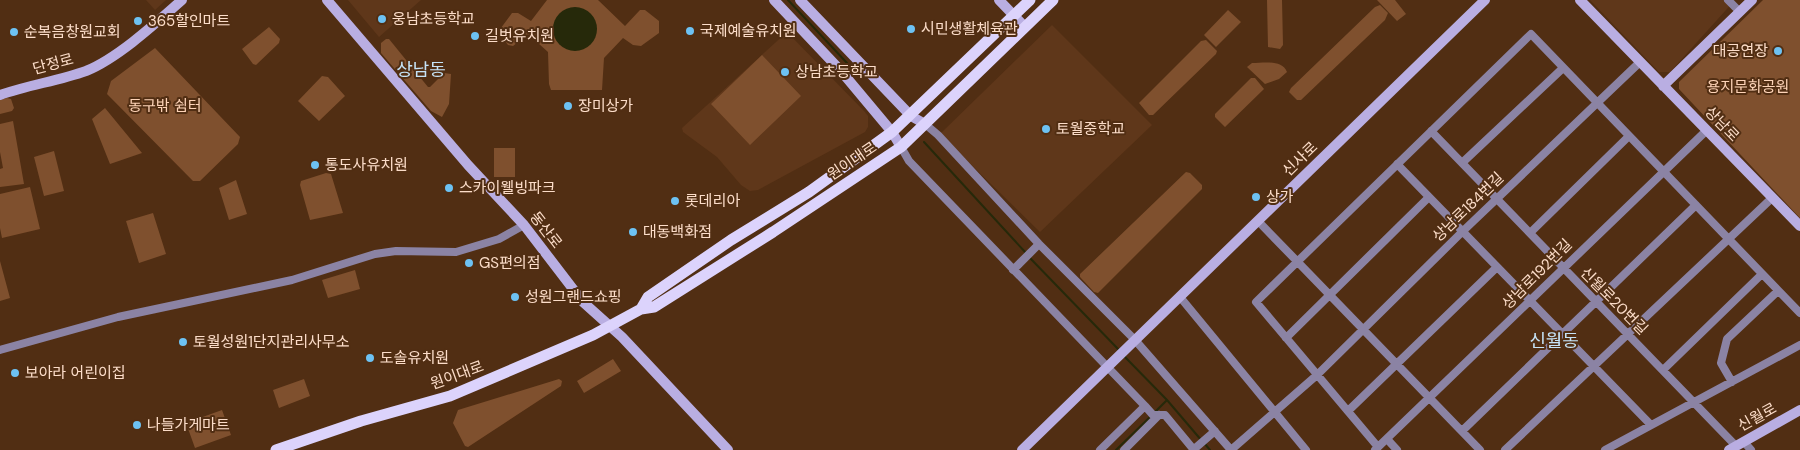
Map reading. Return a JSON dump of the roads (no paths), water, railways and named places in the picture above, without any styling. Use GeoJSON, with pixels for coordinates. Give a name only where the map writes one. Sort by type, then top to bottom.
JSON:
{"type":"FeatureCollection","features":[{"type":"Feature","properties":{"kind":"main road","name":"단정로"},"geometry":{"type":"LineString","coordinates":[[0,94],[74,74],[96,66],[143,33],[182,0]]}},
{"type":"Feature","properties":{"kind":"main road","name":"동산로"},"geometry":{"type":"LineString","coordinates":[[327,0],[468,165],[524,225],[583,302],[611,326],[728,450]]}},
{"type":"Feature","properties":{"kind":"main road"},"geometry":{"type":"LineString","coordinates":[[774,0],[837,67],[892,132],[901,147]]}},
{"type":"Feature","properties":{"kind":"main road"},"geometry":{"type":"LineString","coordinates":[[800,0],[911,116],[925,124]]}},
{"type":"Feature","properties":{"kind":"main road"},"geometry":{"type":"LineString","coordinates":[[1000,0],[1025,27]]}},
{"type":"Feature","properties":{"kind":"main road","name":"원이대로"},"geometry":{"type":"LineString","coordinates":[[642,309],[648,297],[731,240],[809,192],[892,132],[911,116],[1030,0]]}},
{"type":"Feature","properties":{"kind":"main road","name":"원이대로"},"geometry":{"type":"LineString","coordinates":[[276,450],[361,421],[450,396],[515,370],[611,326],[642,309],[654,306],[901,147],[1053,0]]}},
{"type":"Feature","properties":{"kind":"main road","name":"신사로"},"geometry":{"type":"LineString","coordinates":[[1110,364],[1485,0]]}},
{"type":"Feature","properties":{"kind":"main road","name":"상남로"},"geometry":{"type":"LineString","coordinates":[[1580,0],[1800,226]]}},
{"type":"Feature","properties":{"kind":"main road"},"geometry":{"type":"LineString","coordinates":[[1663,86],[1752,0]]}},
{"type":"Feature","properties":{"kind":"main road"},"geometry":{"type":"LineString","coordinates":[[837,67],[843,70],[850,69],[854,63],[852,56]]}},
{"type":"Feature","properties":{"kind":"main road"},"geometry":{"type":"LineString","coordinates":[[1022,450],[1110,364]]}},
{"type":"Feature","properties":{"kind":"main road","name":"신월로"},"geometry":{"type":"LineString","coordinates":[[1737,446],[1800,410]]}},
{"type":"Feature","properties":{"kind":"street"},"geometry":{"type":"LineString","coordinates":[[1728,0],[1740,12]]}},
{"type":"Feature","properties":{"kind":"street"},"geometry":{"type":"LineString","coordinates":[[1377,449],[1348,411],[1256,302],[1531,34],[1800,313]]}},
{"type":"Feature","properties":{"kind":"street","name":"상남로184번길"},"geometry":{"type":"LineString","coordinates":[[1231,450],[1317,375],[1496,199],[1640,62]]}},
{"type":"Feature","properties":{"kind":"street"},"geometry":{"type":"LineString","coordinates":[[1462,164],[1563,68]]}},
{"type":"Feature","properties":{"kind":"street"},"geometry":{"type":"LineString","coordinates":[[925,124],[938,135],[1039,244],[1135,340],[1213,432],[1231,450]]}},
{"type":"Feature","properties":{"kind":"street","name":"상남로192번길"},"geometry":{"type":"LineString","coordinates":[[1377,449],[1707,130]]}},
{"type":"Feature","properties":{"kind":"street","name":"신월로20번길"},"geometry":{"type":"LineString","coordinates":[[1431,131],[1737,446],[1751,450]]}},
{"type":"Feature","properties":{"kind":"street"},"geometry":{"type":"LineString","coordinates":[[1530,233],[1629,136]]}},
{"type":"Feature","properties":{"kind":"street"},"geometry":{"type":"LineString","coordinates":[[901,147],[909,161],[1013,270],[1110,364],[1146,407],[1156,415],[1165,415],[1194,449],[1213,432]]}},
{"type":"Feature","properties":{"kind":"street"},"geometry":{"type":"LineString","coordinates":[[1397,164],[1651,425]]}},
{"type":"Feature","properties":{"kind":"street"},"geometry":{"type":"LineString","coordinates":[[1286,338],[1429,197]]}},
{"type":"Feature","properties":{"kind":"street"},"geometry":{"type":"LineString","coordinates":[[1505,450],[1772,198]]}},
{"type":"Feature","properties":{"kind":"street"},"geometry":{"type":"LineString","coordinates":[[1462,431],[1696,205]]}},
{"type":"Feature","properties":{"kind":"street"},"geometry":{"type":"LineString","coordinates":[[1258,220],[1480,450]]}},
{"type":"Feature","properties":{"kind":"street"},"geometry":{"type":"LineString","coordinates":[[0,350],[118,317],[292,280],[376,254],[396,251],[425,254],[456,252],[499,239],[524,225]]}},
{"type":"Feature","properties":{"kind":"street"},"geometry":{"type":"LineString","coordinates":[[1013,270],[1039,244]]}},
{"type":"Feature","properties":{"kind":"street"},"geometry":{"type":"LineString","coordinates":[[1348,411],[1497,267]]}},
{"type":"Feature","properties":{"kind":"street"},"geometry":{"type":"LineString","coordinates":[[1663,370],[1762,274]]}},
{"type":"Feature","properties":{"kind":"street"},"geometry":{"type":"LineString","coordinates":[[1732,382],[1721,363],[1727,339],[1778,291]]}},
{"type":"Feature","properties":{"kind":"street"},"geometry":{"type":"LineString","coordinates":[[1180,297],[1306,450]]}},
{"type":"Feature","properties":{"kind":"street"},"geometry":{"type":"LineString","coordinates":[[1605,450],[1800,345]]}},
{"type":"Feature","properties":{"kind":"street"},"geometry":{"type":"LineString","coordinates":[[1100,450],[1146,407]]}},
{"type":"Feature","properties":{"kind":"street"},"geometry":{"type":"LineString","coordinates":[[1124,450],[1156,415]]}},
{"type":"Feature","properties":{"kind":"street"},"geometry":{"type":"LineString","coordinates":[[1387,439],[1397,450]]}},
{"type":"Feature","properties":{"kind":"waterway"},"geometry":{"type":"LineString","coordinates":[[788,0],[847,63]]}},
{"type":"Feature","properties":{"kind":"waterway"},"geometry":{"type":"LineString","coordinates":[[924,142],[1026,253]]}},
{"type":"Feature","properties":{"kind":"waterway"},"geometry":{"type":"LineString","coordinates":[[1029,257],[1119,350]]}},
{"type":"Feature","properties":{"kind":"waterway"},"geometry":{"type":"LineString","coordinates":[[1124,356],[1167,400],[1202,441]]}},
{"type":"Feature","properties":{"kind":"waterway"},"geometry":{"type":"LineString","coordinates":[[1155,412],[1167,400]]}},
{"type":"Feature","properties":{"kind":"waterway"},"geometry":{"type":"LineString","coordinates":[[1116,450],[1150,417]]}},
{"type":"Feature","properties":{"kind":"waterway"},"geometry":{"type":"LineString","coordinates":[[1205,444],[1210,450]]}},
{"type":"Feature","properties":{"kind":"place","name":"웅남초등학교"},"geometry":{"type":"Point","coordinates":[382,19]}},
{"type":"Feature","properties":{"kind":"place","name":"365할인마트"},"geometry":{"type":"Point","coordinates":[138,21]}},
{"type":"Feature","properties":{"kind":"place","name":"시민생활체육관"},"geometry":{"type":"Point","coordinates":[911,29]}},
{"type":"Feature","properties":{"kind":"place","name":"국제예술유치원"},"geometry":{"type":"Point","coordinates":[690,31]}},
{"type":"Feature","properties":{"kind":"place","name":"순복음창원교회"},"geometry":{"type":"Point","coordinates":[14,32]}},
{"type":"Feature","properties":{"kind":"place","name":"길벗유치원"},"geometry":{"type":"Point","coordinates":[475,36]}},
{"type":"Feature","properties":{"kind":"place","name":"대공연장"},"geometry":{"type":"Point","coordinates":[1778,51]}},
{"type":"Feature","properties":{"kind":"place","name":"상남초등학교"},"geometry":{"type":"Point","coordinates":[785,72]}},
{"type":"Feature","properties":{"kind":"place","name":"장미상가"},"geometry":{"type":"Point","coordinates":[568,106]}},
{"type":"Feature","properties":{"kind":"place","name":"토월중학교"},"geometry":{"type":"Point","coordinates":[1046,129]}},
{"type":"Feature","properties":{"kind":"place","name":"통도사유치원"},"geometry":{"type":"Point","coordinates":[315,165]}},
{"type":"Feature","properties":{"kind":"place","name":"스카이웰빙파크"},"geometry":{"type":"Point","coordinates":[449,188]}},
{"type":"Feature","properties":{"kind":"place","name":"상가"},"geometry":{"type":"Point","coordinates":[1256,197]}},
{"type":"Feature","properties":{"kind":"place","name":"롯데리아"},"geometry":{"type":"Point","coordinates":[675,201]}},
{"type":"Feature","properties":{"kind":"place","name":"대동백화점"},"geometry":{"type":"Point","coordinates":[633,232]}},
{"type":"Feature","properties":{"kind":"place","name":"GS편의점"},"geometry":{"type":"Point","coordinates":[469,263]}},
{"type":"Feature","properties":{"kind":"place","name":"성원그랜드쇼핑"},"geometry":{"type":"Point","coordinates":[515,297]}},
{"type":"Feature","properties":{"kind":"place","name":"토월성원1단지관리사무소"},"geometry":{"type":"Point","coordinates":[183,342]}},
{"type":"Feature","properties":{"kind":"place","name":"도솔유치원"},"geometry":{"type":"Point","coordinates":[370,358]}},
{"type":"Feature","properties":{"kind":"place","name":"보아라 어린이집"},"geometry":{"type":"Point","coordinates":[15,373]}},
{"type":"Feature","properties":{"kind":"place","name":"나들가게마트"},"geometry":{"type":"Point","coordinates":[137,425]}},
{"type":"Feature","properties":{"kind":"district","name":"상남동"},"geometry":{"type":"Point","coordinates":[421,70]}},
{"type":"Feature","properties":{"kind":"district","name":"신월동"},"geometry":{"type":"Point","coordinates":[1554,341]}},
{"type":"Feature","properties":{"kind":"park label","name":"용지문화공원"},"geometry":{"type":"Point","coordinates":[1748,87]}},
{"type":"Feature","properties":{"kind":"park label","name":"동구밖 쉼터"},"geometry":{"type":"Point","coordinates":[165,106]}}]}
